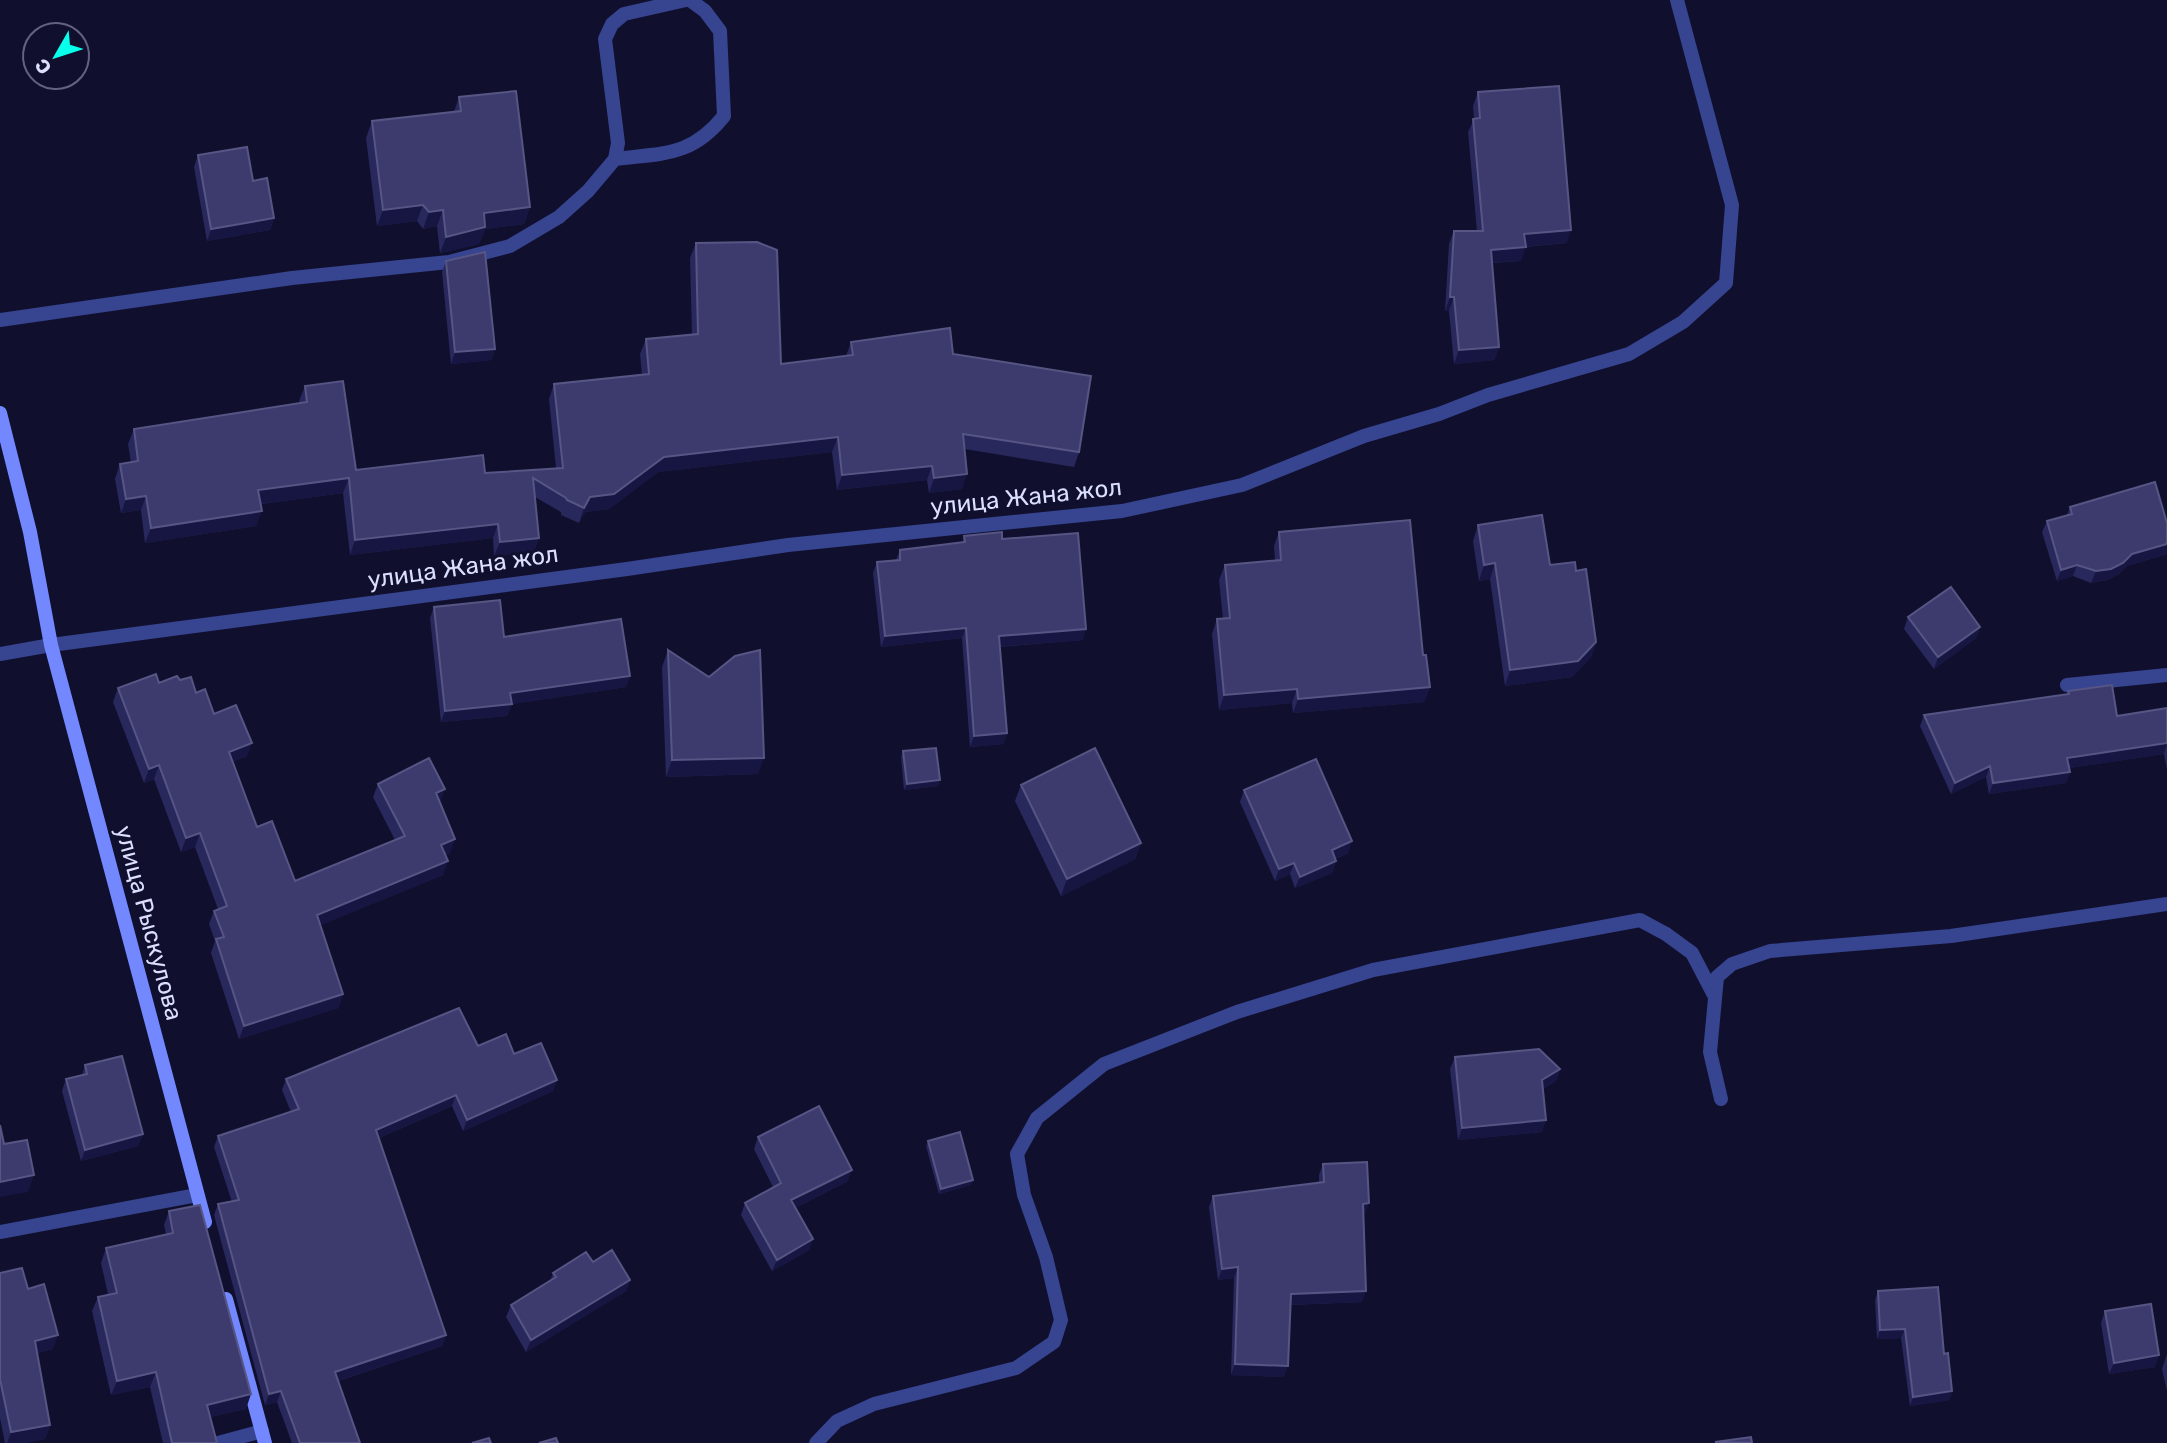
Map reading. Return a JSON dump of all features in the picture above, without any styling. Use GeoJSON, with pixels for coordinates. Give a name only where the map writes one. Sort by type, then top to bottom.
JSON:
{"type":"FeatureCollection","features":[{"type":"Feature","properties":{"kind":"street"},"geometry":{"type":"LineString","coordinates":[[0,320],[292,278],[449,262],[510,246],[559,217],[588,191],[615,159],[618,143],[605,38],[612,24],[624,14],[688,0],[705,11],[720,31],[723,116],[710,132],[693,145],[670,152],[615,159]]}},
{"type":"Feature","properties":{"kind":"street","name":"улица Жана жол"},"geometry":{"type":"LineString","coordinates":[[0,654],[788,545],[1122,511],[1242,485],[1364,436],[1439,414],[1488,395],[1629,354],[1683,322],[1726,283],[1732,205],[1677,0]]}},
{"type":"Feature","properties":{"kind":"street","name":"улица Рыскулова"},"geometry":{"type":"LineString","coordinates":[[0,413],[30,533],[51,645],[208,1234]]}},
{"type":"Feature","properties":{"kind":"street"},"geometry":{"type":"LineString","coordinates":[[2067,685],[2167,675]]}},
{"type":"Feature","properties":{"kind":"street"},"geometry":{"type":"LineString","coordinates":[[1721,1099],[1710,1052],[1717,977],[1732,964],[1770,951],[1921,939],[2167,904]]}},
{"type":"Feature","properties":{"kind":"street"},"geometry":{"type":"LineString","coordinates":[[816,1443],[837,1421],[874,1404],[1016,1368],[1054,1342],[1061,1320],[1046,1257],[1024,1195],[1017,1154],[1037,1118],[1104,1063],[1237,1012],[1373,970],[1640,920],[1666,934],[1692,953],[1715,997]]}},
{"type":"Feature","properties":{"kind":"street"},"geometry":{"type":"LineString","coordinates":[[0,1232],[197,1195]]}},
{"type":"Feature","properties":{"kind":"street"},"geometry":{"type":"LineString","coordinates":[[218,1443],[263,1437],[222,1286]]}},
{"type":"Feature","properties":{"kind":"building"},"geometry":{"type":"Polygon","coordinates":[[[1559,86],[1571,230],[1524,234],[1526,247],[1491,250],[1499,347],[1459,350],[1454,297],[1450,297],[1454,231],[1483,231],[1473,119],[1480,118],[1478,92],[1559,86]]]}},
{"type":"Feature","properties":{"kind":"building"},"geometry":{"type":"Polygon","coordinates":[[[516,91],[530,207],[484,213],[485,227],[446,237],[443,210],[429,212],[423,205],[383,210],[372,121],[461,111],[459,97],[516,91]]]}},
{"type":"Feature","properties":{"kind":"building"},"geometry":{"type":"Polygon","coordinates":[[[247,147],[253,181],[267,178],[274,218],[211,229],[198,155],[247,147]]]}},
{"type":"Feature","properties":{"kind":"building"},"geometry":{"type":"Polygon","coordinates":[[[757,242],[777,250],[781,364],[853,355],[851,342],[950,328],[953,354],[1091,376],[1079,452],[963,434],[967,474],[934,478],[932,466],[842,475],[838,437],[664,457],[614,494],[590,497],[584,508],[533,478],[539,538],[500,542],[498,524],[355,540],[349,478],[258,490],[262,511],[151,528],[146,496],[126,499],[120,464],[138,461],[134,429],[307,402],[305,386],[343,381],[356,470],[483,455],[485,473],[563,468],[554,384],[649,374],[646,339],[698,334],[696,243],[757,242]]]}},
{"type":"Feature","properties":{"kind":"building"},"geometry":{"type":"Polygon","coordinates":[[[485,252],[495,349],[455,352],[446,261],[485,252]]]}},
{"type":"Feature","properties":{"kind":"building"},"geometry":{"type":"Polygon","coordinates":[[[2155,482],[2167,523],[2167,544],[2132,554],[2111,569],[2096,571],[2077,565],[2061,570],[2047,521],[2072,514],[2070,507],[2155,482]]]}},
{"type":"Feature","properties":{"kind":"building"},"geometry":{"type":"Polygon","coordinates":[[[1542,515],[1550,565],[1575,562],[1576,571],[1586,569],[1596,642],[1578,661],[1510,670],[1495,563],[1484,565],[1478,525],[1542,515]]]}},
{"type":"Feature","properties":{"kind":"building"},"geometry":{"type":"Polygon","coordinates":[[[1410,520],[1423,655],[1426,655],[1430,687],[1298,699],[1297,689],[1224,695],[1217,619],[1230,618],[1225,565],[1281,560],[1279,532],[1410,520]]]}},
{"type":"Feature","properties":{"kind":"building"},"geometry":{"type":"Polygon","coordinates":[[[1002,532],[1002,539],[1078,533],[1086,629],[999,636],[1007,733],[974,736],[966,628],[885,636],[877,562],[900,560],[900,550],[965,542],[964,536],[1002,532]]]}},
{"type":"Feature","properties":{"kind":"building"},"geometry":{"type":"Polygon","coordinates":[[[1951,587],[1980,627],[1938,657],[1908,617],[1951,587]]]}},
{"type":"Feature","properties":{"kind":"building"},"geometry":{"type":"Polygon","coordinates":[[[500,600],[504,637],[621,619],[630,676],[510,693],[512,704],[445,711],[434,607],[500,600]]]}},
{"type":"Feature","properties":{"kind":"building"},"geometry":{"type":"Polygon","coordinates":[[[668,650],[709,677],[735,656],[760,650],[764,758],[672,760],[668,650]]]}},
{"type":"Feature","properties":{"kind":"building"},"geometry":{"type":"Polygon","coordinates":[[[156,674],[159,683],[177,676],[180,680],[191,677],[196,693],[205,689],[214,714],[236,705],[252,743],[229,752],[257,827],[272,821],[295,881],[405,836],[378,784],[429,758],[445,789],[436,793],[455,839],[441,845],[448,861],[317,915],[343,994],[244,1026],[216,939],[224,937],[214,911],[227,906],[200,833],[186,838],[159,765],[149,769],[118,688],[156,674]]]}},
{"type":"Feature","properties":{"kind":"building"},"geometry":{"type":"Polygon","coordinates":[[[2112,685],[2117,716],[2167,708],[2167,743],[2067,758],[2070,772],[1993,783],[1990,766],[1955,783],[1924,715],[2069,694],[2068,691],[2112,685]]]}},
{"type":"Feature","properties":{"kind":"building"},"geometry":{"type":"Polygon","coordinates":[[[936,748],[940,780],[907,784],[903,751],[936,748]]]}},
{"type":"Feature","properties":{"kind":"building"},"geometry":{"type":"Polygon","coordinates":[[[1095,748],[1141,843],[1067,879],[1021,785],[1095,748]]]}},
{"type":"Feature","properties":{"kind":"building"},"geometry":{"type":"Polygon","coordinates":[[[1316,759],[1352,841],[1332,850],[1336,861],[1300,877],[1294,863],[1279,869],[1244,790],[1316,759]]]}},
{"type":"Feature","properties":{"kind":"building"},"geometry":{"type":"Polygon","coordinates":[[[459,1008],[478,1046],[506,1034],[514,1054],[541,1043],[557,1080],[467,1120],[456,1095],[376,1130],[446,1335],[335,1372],[360,1443],[300,1443],[281,1391],[269,1394],[218,1204],[239,1200],[218,1136],[299,1109],[286,1079],[459,1008]]]}},
{"type":"Feature","properties":{"kind":"building"},"geometry":{"type":"Polygon","coordinates":[[[1539,1049],[1560,1069],[1542,1080],[1546,1120],[1462,1128],[1455,1057],[1539,1049]]]}},
{"type":"Feature","properties":{"kind":"building"},"geometry":{"type":"Polygon","coordinates":[[[122,1056],[143,1134],[85,1150],[66,1079],[87,1074],[85,1065],[122,1056]]]}},
{"type":"Feature","properties":{"kind":"building"},"geometry":{"type":"Polygon","coordinates":[[[819,1106],[852,1170],[791,1200],[813,1239],[777,1260],[745,1203],[781,1183],[758,1137],[819,1106]]]}},
{"type":"Feature","properties":{"kind":"building"},"geometry":{"type":"Polygon","coordinates":[[[0,1125],[4,1144],[27,1140],[34,1175],[0,1182],[0,1125]]]}},
{"type":"Feature","properties":{"kind":"building"},"geometry":{"type":"Polygon","coordinates":[[[960,1132],[973,1180],[941,1189],[928,1141],[960,1132]]]}},
{"type":"Feature","properties":{"kind":"building"},"geometry":{"type":"Polygon","coordinates":[[[1367,1162],[1369,1203],[1363,1204],[1366,1291],[1291,1294],[1288,1366],[1235,1364],[1238,1267],[1222,1269],[1213,1196],[1324,1182],[1323,1164],[1367,1162]]]}},
{"type":"Feature","properties":{"kind":"building"},"geometry":{"type":"Polygon","coordinates":[[[200,1205],[251,1394],[207,1405],[217,1443],[172,1443],[156,1372],[117,1381],[98,1297],[117,1293],[106,1248],[173,1233],[169,1211],[200,1205]]]}},
{"type":"Feature","properties":{"kind":"building"},"geometry":{"type":"Polygon","coordinates":[[[612,1250],[630,1280],[531,1340],[511,1305],[556,1277],[553,1273],[586,1252],[593,1262],[612,1250]]]}},
{"type":"Feature","properties":{"kind":"building"},"geometry":{"type":"Polygon","coordinates":[[[22,1268],[28,1289],[44,1284],[58,1335],[35,1341],[50,1425],[11,1432],[0,1379],[0,1273],[22,1268]]]}},
{"type":"Feature","properties":{"kind":"building"},"geometry":{"type":"Polygon","coordinates":[[[1938,1287],[1944,1354],[1948,1353],[1952,1391],[1913,1397],[1905,1329],[1880,1330],[1878,1291],[1938,1287]]]}},
{"type":"Feature","properties":{"kind":"building"},"geometry":{"type":"Polygon","coordinates":[[[2151,1304],[2159,1355],[2114,1363],[2105,1311],[2151,1304]]]}},
{"type":"Feature","properties":{"kind":"building"},"geometry":{"type":"Polygon","coordinates":[[[1751,1437],[1752,1443],[1715,1442],[1751,1437]]]}},
{"type":"Feature","properties":{"kind":"building"},"geometry":{"type":"Polygon","coordinates":[[[489,1438],[491,1443],[472,1443],[489,1438]]]}},
{"type":"Feature","properties":{"kind":"building"},"geometry":{"type":"Polygon","coordinates":[[[556,1438],[558,1443],[539,1443],[556,1438]]]}}]}
